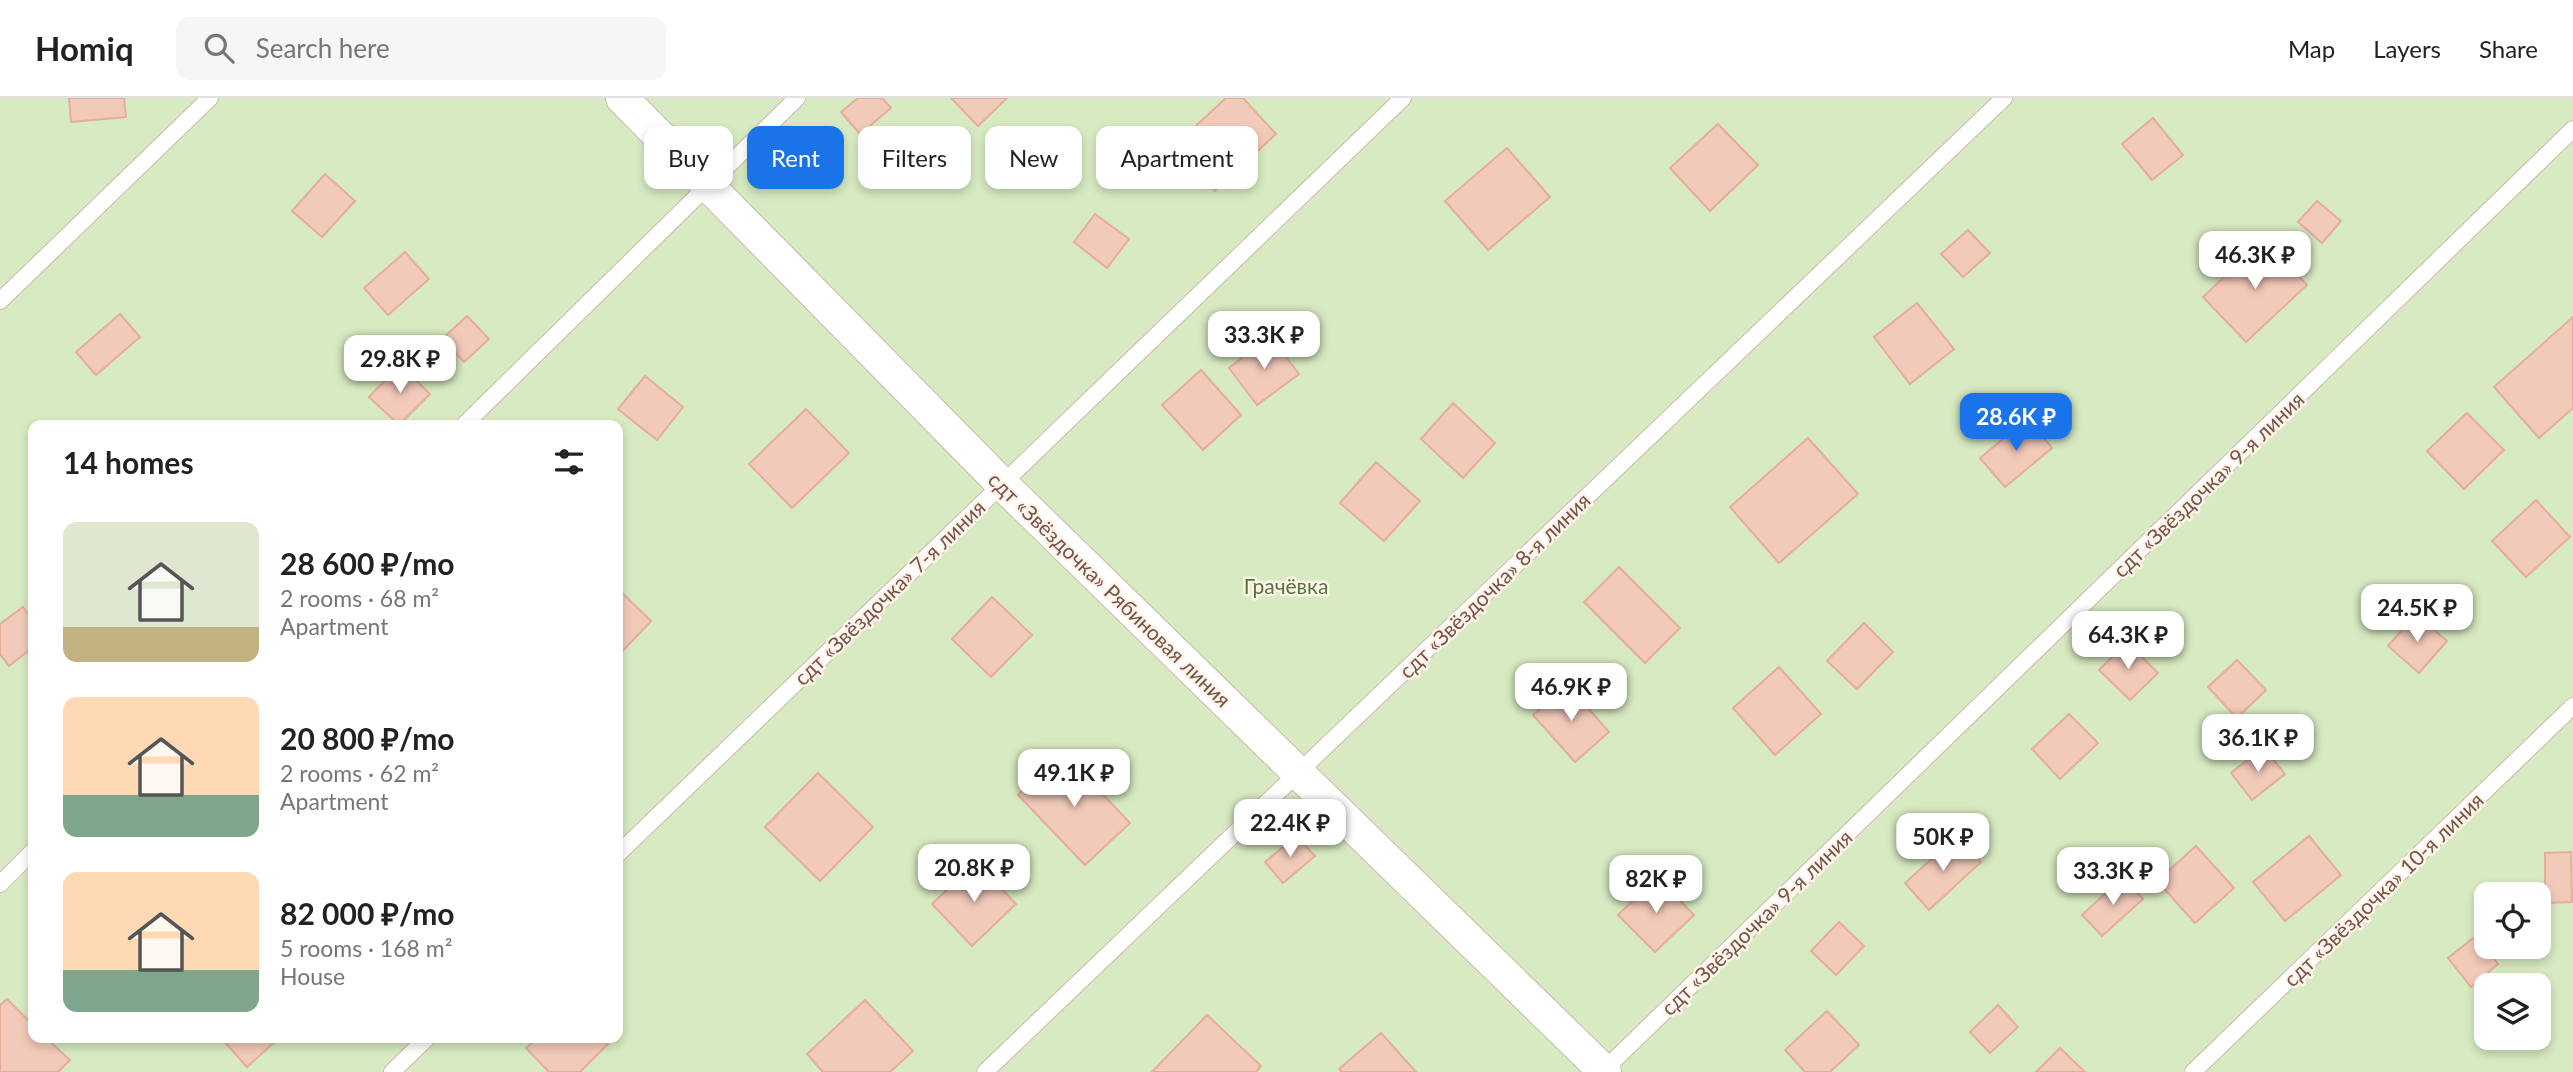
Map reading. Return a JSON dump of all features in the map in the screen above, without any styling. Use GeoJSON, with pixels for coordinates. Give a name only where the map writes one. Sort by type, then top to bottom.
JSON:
{"type":"FeatureCollection","features":[{"type":"Feature","properties":{"kind":"street","name":"сдт «Звёздочка» Рябиновая линия"},"geometry":{"type":"LineString","coordinates":[[622,98],[650,126]]}},
{"type":"Feature","properties":{"kind":"street","name":"сдт «Звёздочка» Рябиновая линия"},"geometry":{"type":"LineString","coordinates":[[712,189],[1001,483],[1603,1071]]}},
{"type":"Feature","properties":{"kind":"lane"},"geometry":{"type":"LineString","coordinates":[[0,301],[210,98]]}},
{"type":"Feature","properties":{"kind":"lane"},"geometry":{"type":"LineString","coordinates":[[733,161],[797,98]]}},
{"type":"Feature","properties":{"kind":"lane","name":"сдт «Звёздочка» 7-я линия"},"geometry":{"type":"LineString","coordinates":[[623,849],[1403,98]]}},
{"type":"Feature","properties":{"kind":"lane","name":"сдт «Звёздочка» 8-я линия"},"geometry":{"type":"LineString","coordinates":[[985,1072],[2004,98]]}},
{"type":"Feature","properties":{"kind":"lane","name":"сдт «Звёздочка» 9-я линия"},"geometry":{"type":"LineString","coordinates":[[1603,1071],[2573,129]]}},
{"type":"Feature","properties":{"kind":"lane"},"geometry":{"type":"LineString","coordinates":[[469,420],[704,189]]}},
{"type":"Feature","properties":{"kind":"lane","name":"сдт «Звёздочка» 10-я линия"},"geometry":{"type":"LineString","coordinates":[[2193,1072],[2573,706]]}},
{"type":"Feature","properties":{"kind":"lane"},"geometry":{"type":"LineString","coordinates":[[0,884],[28,856]]}},
{"type":"Feature","properties":{"kind":"lane"},"geometry":{"type":"LineString","coordinates":[[392,1072],[423,1043]]}},
{"type":"Feature","properties":{"kind":"green space","name":"Грачёвка"},"geometry":{"type":"Polygon","coordinates":[[[0,98],[2573,98],[2573,1072],[0,1072],[0,98]]]}},
{"type":"Feature","properties":{"kind":"building"},"geometry":{"type":"Polygon","coordinates":[[[69,98],[124,98],[126,117],[71,122],[69,98]]]}},
{"type":"Feature","properties":{"kind":"building"},"geometry":{"type":"Polygon","coordinates":[[[858,98],[882,98],[891,108],[870,126],[858,126],[858,132],[841,112],[858,98]]]}},
{"type":"Feature","properties":{"kind":"building"},"geometry":{"type":"Polygon","coordinates":[[[951,98],[1007,98],[978,126],[951,98]]]}},
{"type":"Feature","properties":{"kind":"building"},"geometry":{"type":"Polygon","coordinates":[[[1226,98],[1243,98],[1276,134],[1258,151],[1258,126],[1196,126],[1226,98]]]}},
{"type":"Feature","properties":{"kind":"building"},"geometry":{"type":"Polygon","coordinates":[[[2153,118],[2183,155],[2152,180],[2122,144],[2153,118]]]}},
{"type":"Feature","properties":{"kind":"building"},"geometry":{"type":"Polygon","coordinates":[[[1718,124],[1758,165],[1710,211],[1670,168],[1718,124]]]}},
{"type":"Feature","properties":{"kind":"building"},"geometry":{"type":"Polygon","coordinates":[[[1507,148],[1550,197],[1488,250],[1445,201],[1507,148]]]}},
{"type":"Feature","properties":{"kind":"building"},"geometry":{"type":"Polygon","coordinates":[[[325,174],[355,201],[322,237],[292,211],[325,174]]]}},
{"type":"Feature","properties":{"kind":"building"},"geometry":{"type":"Polygon","coordinates":[[[2317,201],[2341,221],[2322,243],[2298,222],[2317,201]]]}},
{"type":"Feature","properties":{"kind":"building"},"geometry":{"type":"Polygon","coordinates":[[[1095,214],[1129,239],[1107,268],[1074,242],[1095,214]]]}},
{"type":"Feature","properties":{"kind":"building"},"geometry":{"type":"Polygon","coordinates":[[[1968,230],[1990,253],[1963,277],[1941,254],[1968,230]]]}},
{"type":"Feature","properties":{"kind":"building"},"geometry":{"type":"Polygon","coordinates":[[[2264,239],[2307,285],[2246,342],[2203,297],[2264,239]]]}},
{"type":"Feature","properties":{"kind":"building"},"geometry":{"type":"Polygon","coordinates":[[[405,252],[429,279],[388,315],[364,288],[405,252]]]}},
{"type":"Feature","properties":{"kind":"building"},"geometry":{"type":"Polygon","coordinates":[[[1917,303],[1954,349],[1910,384],[1874,337],[1917,303]]]}},
{"type":"Feature","properties":{"kind":"building"},"geometry":{"type":"Polygon","coordinates":[[[120,314],[140,337],[96,375],[76,352],[120,314]]]}},
{"type":"Feature","properties":{"kind":"building"},"geometry":{"type":"Polygon","coordinates":[[[467,316],[489,339],[464,362],[442,339],[467,316]]]}},
{"type":"Feature","properties":{"kind":"building"},"geometry":{"type":"Polygon","coordinates":[[[2573,317],[2573,408],[2539,438],[2494,387],[2573,317]]]}},
{"type":"Feature","properties":{"kind":"building"},"geometry":{"type":"Polygon","coordinates":[[[1270,336],[1299,374],[1257,405],[1229,368],[1270,336]]]}},
{"type":"Feature","properties":{"kind":"building"},"geometry":{"type":"Polygon","coordinates":[[[400,365],[430,394],[404,420],[394,420],[369,397],[400,365]]]}},
{"type":"Feature","properties":{"kind":"building"},"geometry":{"type":"Polygon","coordinates":[[[1201,370],[1241,415],[1203,450],[1162,405],[1201,370]]]}},
{"type":"Feature","properties":{"kind":"building"},"geometry":{"type":"Polygon","coordinates":[[[645,376],[683,407],[657,440],[618,409],[645,376]]]}},
{"type":"Feature","properties":{"kind":"building"},"geometry":{"type":"Polygon","coordinates":[[[1453,403],[1495,443],[1463,478],[1421,439],[1453,403]]]}},
{"type":"Feature","properties":{"kind":"building"},"geometry":{"type":"Polygon","coordinates":[[[806,409],[849,453],[792,508],[749,464],[806,409]]]}},
{"type":"Feature","properties":{"kind":"building"},"geometry":{"type":"Polygon","coordinates":[[[2467,413],[2504,450],[2464,489],[2427,451],[2467,413]]]}},
{"type":"Feature","properties":{"kind":"building"},"geometry":{"type":"Polygon","coordinates":[[[2028,418],[2052,448],[2005,487],[1980,458],[2028,418]]]}},
{"type":"Feature","properties":{"kind":"building"},"geometry":{"type":"Polygon","coordinates":[[[1808,438],[1858,494],[1779,563],[1730,507],[1808,438]]]}},
{"type":"Feature","properties":{"kind":"building"},"geometry":{"type":"Polygon","coordinates":[[[1376,462],[1420,501],[1384,541],[1340,503],[1376,462]]]}},
{"type":"Feature","properties":{"kind":"building"},"geometry":{"type":"Polygon","coordinates":[[[2536,500],[2570,537],[2526,577],[2492,541],[2536,500]]]}},
{"type":"Feature","properties":{"kind":"building"},"geometry":{"type":"Polygon","coordinates":[[[1619,567],[1680,628],[1645,663],[1584,602],[1619,567]]]}},
{"type":"Feature","properties":{"kind":"building"},"geometry":{"type":"Polygon","coordinates":[[[623,594],[651,621],[623,651],[623,594]]]}},
{"type":"Feature","properties":{"kind":"building"},"geometry":{"type":"Polygon","coordinates":[[[992,597],[1032,635],[991,677],[952,639],[992,597]]]}},
{"type":"Feature","properties":{"kind":"building"},"geometry":{"type":"Polygon","coordinates":[[[23,607],[28,614],[28,651],[9,666],[0,654],[0,624],[23,607]]]}},
{"type":"Feature","properties":{"kind":"building"},"geometry":{"type":"Polygon","coordinates":[[[2416,614],[2447,641],[2419,673],[2388,646],[2416,614]]]}},
{"type":"Feature","properties":{"kind":"building"},"geometry":{"type":"Polygon","coordinates":[[[1864,623],[1893,652],[1857,689],[1827,661],[1864,623]]]}},
{"type":"Feature","properties":{"kind":"building"},"geometry":{"type":"Polygon","coordinates":[[[2127,642],[2158,673],[2130,700],[2099,670],[2127,642]]]}},
{"type":"Feature","properties":{"kind":"building"},"geometry":{"type":"Polygon","coordinates":[[[2237,660],[2266,690],[2237,718],[2208,687],[2237,660]]]}},
{"type":"Feature","properties":{"kind":"building"},"geometry":{"type":"Polygon","coordinates":[[[1779,667],[1821,714],[1775,755],[1733,708],[1779,667]]]}},
{"type":"Feature","properties":{"kind":"building"},"geometry":{"type":"Polygon","coordinates":[[[1567,684],[1609,732],[1575,762],[1533,715],[1567,684]]]}},
{"type":"Feature","properties":{"kind":"building"},"geometry":{"type":"Polygon","coordinates":[[[2069,714],[2098,743],[2060,779],[2032,749],[2069,714]]]}},
{"type":"Feature","properties":{"kind":"building"},"geometry":{"type":"Polygon","coordinates":[[[2263,747],[2285,774],[2252,800],[2231,773],[2263,747]]]}},
{"type":"Feature","properties":{"kind":"building"},"geometry":{"type":"Polygon","coordinates":[[[1063,752],[1130,823],[1085,865],[1018,795],[1063,752]]]}},
{"type":"Feature","properties":{"kind":"building"},"geometry":{"type":"Polygon","coordinates":[[[818,773],[873,827],[820,881],[765,827],[818,773]]]}},
{"type":"Feature","properties":{"kind":"building"},"geometry":{"type":"Polygon","coordinates":[[[1296,836],[1315,856],[1283,883],[1265,862],[1296,836]]]}},
{"type":"Feature","properties":{"kind":"building"},"geometry":{"type":"Polygon","coordinates":[[[1957,836],[1981,862],[1929,910],[1905,883],[1957,836]]]}},
{"type":"Feature","properties":{"kind":"building"},"geometry":{"type":"Polygon","coordinates":[[[2309,836],[2341,875],[2285,921],[2253,882],[2309,836]]]}},
{"type":"Feature","properties":{"kind":"building"},"geometry":{"type":"Polygon","coordinates":[[[2196,846],[2234,888],[2195,923],[2157,881],[2196,846]]]}},
{"type":"Feature","properties":{"kind":"building"},"geometry":{"type":"Polygon","coordinates":[[[2571,852],[2572,902],[2551,903],[2551,882],[2545,882],[2545,853],[2571,852]]]}},
{"type":"Feature","properties":{"kind":"building"},"geometry":{"type":"Polygon","coordinates":[[[976,862],[1016,904],[972,946],[932,904],[976,862]]]}},
{"type":"Feature","properties":{"kind":"building"},"geometry":{"type":"Polygon","coordinates":[[[1657,877],[1694,915],[1655,952],[1618,915],[1657,877]]]}},
{"type":"Feature","properties":{"kind":"building"},"geometry":{"type":"Polygon","coordinates":[[[2123,877],[2143,899],[2102,936],[2082,915],[2123,877]]]}},
{"type":"Feature","properties":{"kind":"building"},"geometry":{"type":"Polygon","coordinates":[[[1839,922],[1864,946],[1836,975],[1811,951],[1839,922]]]}},
{"type":"Feature","properties":{"kind":"building"},"geometry":{"type":"Polygon","coordinates":[[[2474,938],[2474,959],[2494,959],[2498,964],[2487,973],[2474,973],[2474,984],[2471,987],[2448,958],[2474,938]]]}},
{"type":"Feature","properties":{"kind":"building"},"geometry":{"type":"Polygon","coordinates":[[[7,999],[28,1020],[28,1043],[51,1043],[70,1060],[58,1072],[0,1072],[0,1005],[7,999]]]}},
{"type":"Feature","properties":{"kind":"building"},"geometry":{"type":"Polygon","coordinates":[[[865,1000],[913,1051],[890,1072],[823,1072],[807,1054],[865,1000]]]}},
{"type":"Feature","properties":{"kind":"building"},"geometry":{"type":"Polygon","coordinates":[[[1998,1005],[2018,1027],[1990,1053],[1970,1032],[1998,1005]]]}},
{"type":"Feature","properties":{"kind":"building"},"geometry":{"type":"Polygon","coordinates":[[[1827,1011],[1859,1045],[1830,1072],[1805,1072],[1785,1050],[1827,1011]]]}},
{"type":"Feature","properties":{"kind":"building"},"geometry":{"type":"Polygon","coordinates":[[[1207,1015],[1261,1066],[1256,1072],[1152,1072],[1207,1015]]]}},
{"type":"Feature","properties":{"kind":"building"},"geometry":{"type":"Polygon","coordinates":[[[1381,1033],[1416,1072],[1342,1072],[1339,1069],[1381,1033]]]}},
{"type":"Feature","properties":{"kind":"building"},"geometry":{"type":"Polygon","coordinates":[[[225,1043],[273,1043],[247,1067],[225,1043]]]}},
{"type":"Feature","properties":{"kind":"building"},"geometry":{"type":"Polygon","coordinates":[[[532,1043],[608,1044],[580,1072],[549,1072],[526,1048],[532,1043]]]}},
{"type":"Feature","properties":{"kind":"building"},"geometry":{"type":"Polygon","coordinates":[[[2060,1048],[2085,1072],[2036,1072],[2060,1048]]]}}]}
